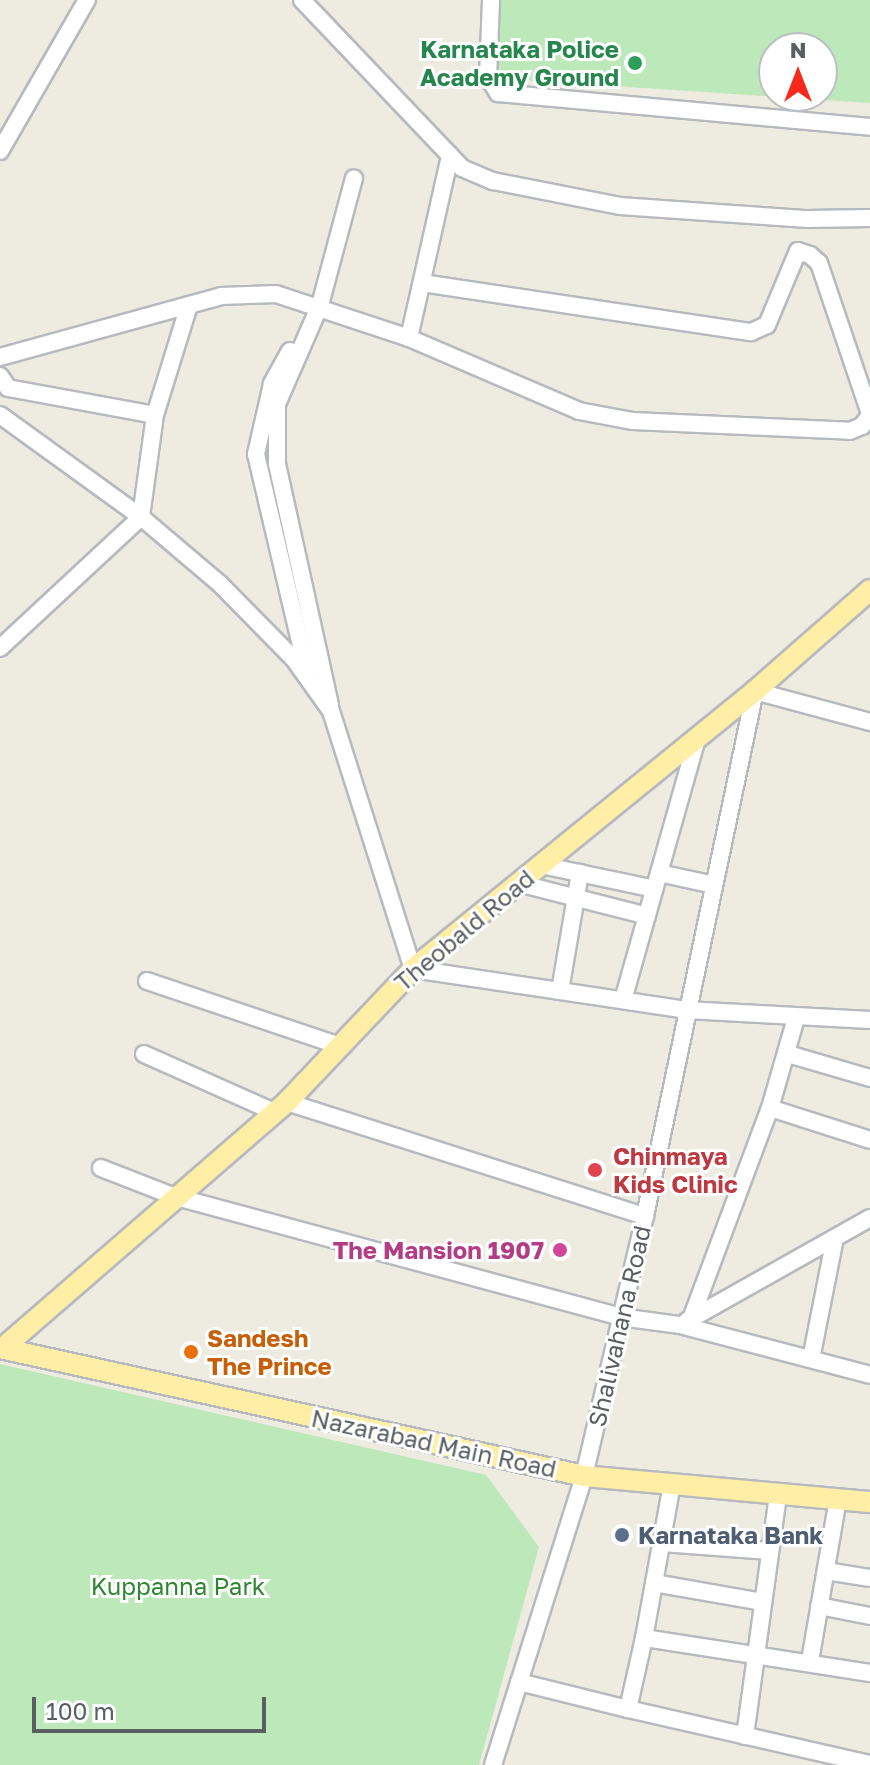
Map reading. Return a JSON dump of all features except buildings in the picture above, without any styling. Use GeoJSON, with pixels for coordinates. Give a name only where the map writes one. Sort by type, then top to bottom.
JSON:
{"type":"FeatureCollection","features":[{"type":"Feature","properties":{"kind":"main road","name":"Theobald Road"},"geometry":{"type":"LineString","coordinates":[[1,1348],[173,1196],[281,1107],[413,969],[865,600]]}},
{"type":"Feature","properties":{"kind":"main road","name":"Nazarabad Main Road"},"geometry":{"type":"LineString","coordinates":[[1,1348],[584,1476],[870,1502]]}},
{"type":"Feature","properties":{"kind":"street"},"geometry":{"type":"LineString","coordinates":[[0,151],[87,0]]}},
{"type":"Feature","properties":{"kind":"street"},"geometry":{"type":"LineString","coordinates":[[302,0],[462,168],[493,181],[620,206],[808,219],[870,218]]}},
{"type":"Feature","properties":{"kind":"street"},"geometry":{"type":"LineString","coordinates":[[491,0],[488,77],[498,93],[870,127]]}},
{"type":"Feature","properties":{"kind":"street"},"geometry":{"type":"LineString","coordinates":[[409,338],[450,156]]}},
{"type":"Feature","properties":{"kind":"street"},"geometry":{"type":"LineString","coordinates":[[354,178],[320,305],[277,404],[277,464],[331,711],[413,969],[686,1010],[870,1020]]}},
{"type":"Feature","properties":{"kind":"street"},"geometry":{"type":"LineString","coordinates":[[0,357],[221,296],[276,294],[320,305],[409,338],[579,411],[633,421],[850,431],[862,426],[870,414],[819,263],[798,251],[767,325],[751,332],[422,283]]}},
{"type":"Feature","properties":{"kind":"street"},"geometry":{"type":"LineString","coordinates":[[0,648],[141,517],[155,415],[189,305]]}},
{"type":"Feature","properties":{"kind":"street"},"geometry":{"type":"LineString","coordinates":[[294,343],[272,384],[256,454],[308,678]]}},
{"type":"Feature","properties":{"kind":"street"},"geometry":{"type":"LineString","coordinates":[[0,376],[8,388],[155,415]]}},
{"type":"Feature","properties":{"kind":"street"},"geometry":{"type":"LineString","coordinates":[[0,415],[141,517],[220,584],[308,678],[331,711]]}},
{"type":"Feature","properties":{"kind":"street"},"geometry":{"type":"LineString","coordinates":[[755,691],[870,722]]}},
{"type":"Feature","properties":{"kind":"street","name":"Shalivahana Road"},"geometry":{"type":"LineString","coordinates":[[493,1765],[584,1476],[645,1216],[755,691]]}},
{"type":"Feature","properties":{"kind":"street"},"geometry":{"type":"LineString","coordinates":[[623,1000],[697,738]]}},
{"type":"Feature","properties":{"kind":"street"},"geometry":{"type":"LineString","coordinates":[[541,865],[580,873],[714,885]]}},
{"type":"Feature","properties":{"kind":"street"},"geometry":{"type":"LineString","coordinates":[[560,991],[580,873]]}},
{"type":"Feature","properties":{"kind":"street"},"geometry":{"type":"LineString","coordinates":[[518,883],[647,916]]}},
{"type":"Feature","properties":{"kind":"street"},"geometry":{"type":"LineString","coordinates":[[147,981],[340,1046]]}},
{"type":"Feature","properties":{"kind":"street"},"geometry":{"type":"LineString","coordinates":[[685,1322],[770,1108],[796,1018]]}},
{"type":"Feature","properties":{"kind":"street"},"geometry":{"type":"LineString","coordinates":[[144,1054],[281,1107],[645,1216]]}},
{"type":"Feature","properties":{"kind":"street"},"geometry":{"type":"LineString","coordinates":[[788,1054],[870,1078]]}},
{"type":"Feature","properties":{"kind":"street"},"geometry":{"type":"LineString","coordinates":[[770,1108],[870,1140]]}},
{"type":"Feature","properties":{"kind":"street"},"geometry":{"type":"LineString","coordinates":[[101,1168],[173,1196],[620,1317],[685,1322],[870,1375]]}},
{"type":"Feature","properties":{"kind":"street"},"geometry":{"type":"LineString","coordinates":[[685,1322],[870,1218]]}},
{"type":"Feature","properties":{"kind":"street"},"geometry":{"type":"LineString","coordinates":[[811,1359],[835,1238]]}},
{"type":"Feature","properties":{"kind":"street"},"geometry":{"type":"LineString","coordinates":[[628,1709],[672,1484]]}},
{"type":"Feature","properties":{"kind":"street"},"geometry":{"type":"LineString","coordinates":[[745,1736],[778,1494]]}},
{"type":"Feature","properties":{"kind":"street"},"geometry":{"type":"LineString","coordinates":[[810,1661],[838,1499]]}},
{"type":"Feature","properties":{"kind":"street"},"geometry":{"type":"LineString","coordinates":[[662,1543],[770,1551]]}},
{"type":"Feature","properties":{"kind":"street"},"geometry":{"type":"LineString","coordinates":[[826,1571],[870,1578]]}},
{"type":"Feature","properties":{"kind":"street"},"geometry":{"type":"LineString","coordinates":[[654,1583],[763,1602]]}},
{"type":"Feature","properties":{"kind":"street"},"geometry":{"type":"LineString","coordinates":[[819,1606],[870,1616]]}},
{"type":"Feature","properties":{"kind":"street"},"geometry":{"type":"LineString","coordinates":[[644,1638],[810,1661],[870,1673]]}},
{"type":"Feature","properties":{"kind":"street"},"geometry":{"type":"LineString","coordinates":[[519,1682],[870,1764]]}},
{"type":"Feature","properties":{"kind":"green space","name":"Karnataka Police Academy Ground"},"geometry":{"type":"Polygon","coordinates":[[[499,0],[870,0],[870,103],[838,101],[838,32],[758,32],[758,96],[494,78],[499,0]]]}},
{"type":"Feature","properties":{"kind":"green space","name":"Kuppanna Park"},"geometry":{"type":"Polygon","coordinates":[[[0,1364],[486,1475],[539,1547],[479,1765],[0,1765],[0,1364]]]}},
{"type":"Feature","properties":{"kind":"place","name":"Karnataka Police Academy Ground"},"geometry":{"type":"Point","coordinates":[635,63]}},
{"type":"Feature","properties":{"kind":"place","name":"Chinmaya Kids Clinic"},"geometry":{"type":"Point","coordinates":[595,1170]}},
{"type":"Feature","properties":{"kind":"place","name":"The Mansion 1907"},"geometry":{"type":"Point","coordinates":[560,1250]}},
{"type":"Feature","properties":{"kind":"place","name":"Sandesh The Prince"},"geometry":{"type":"Point","coordinates":[191,1352]}},
{"type":"Feature","properties":{"kind":"place","name":"Karnataka Bank"},"geometry":{"type":"Point","coordinates":[622,1535]}}]}
